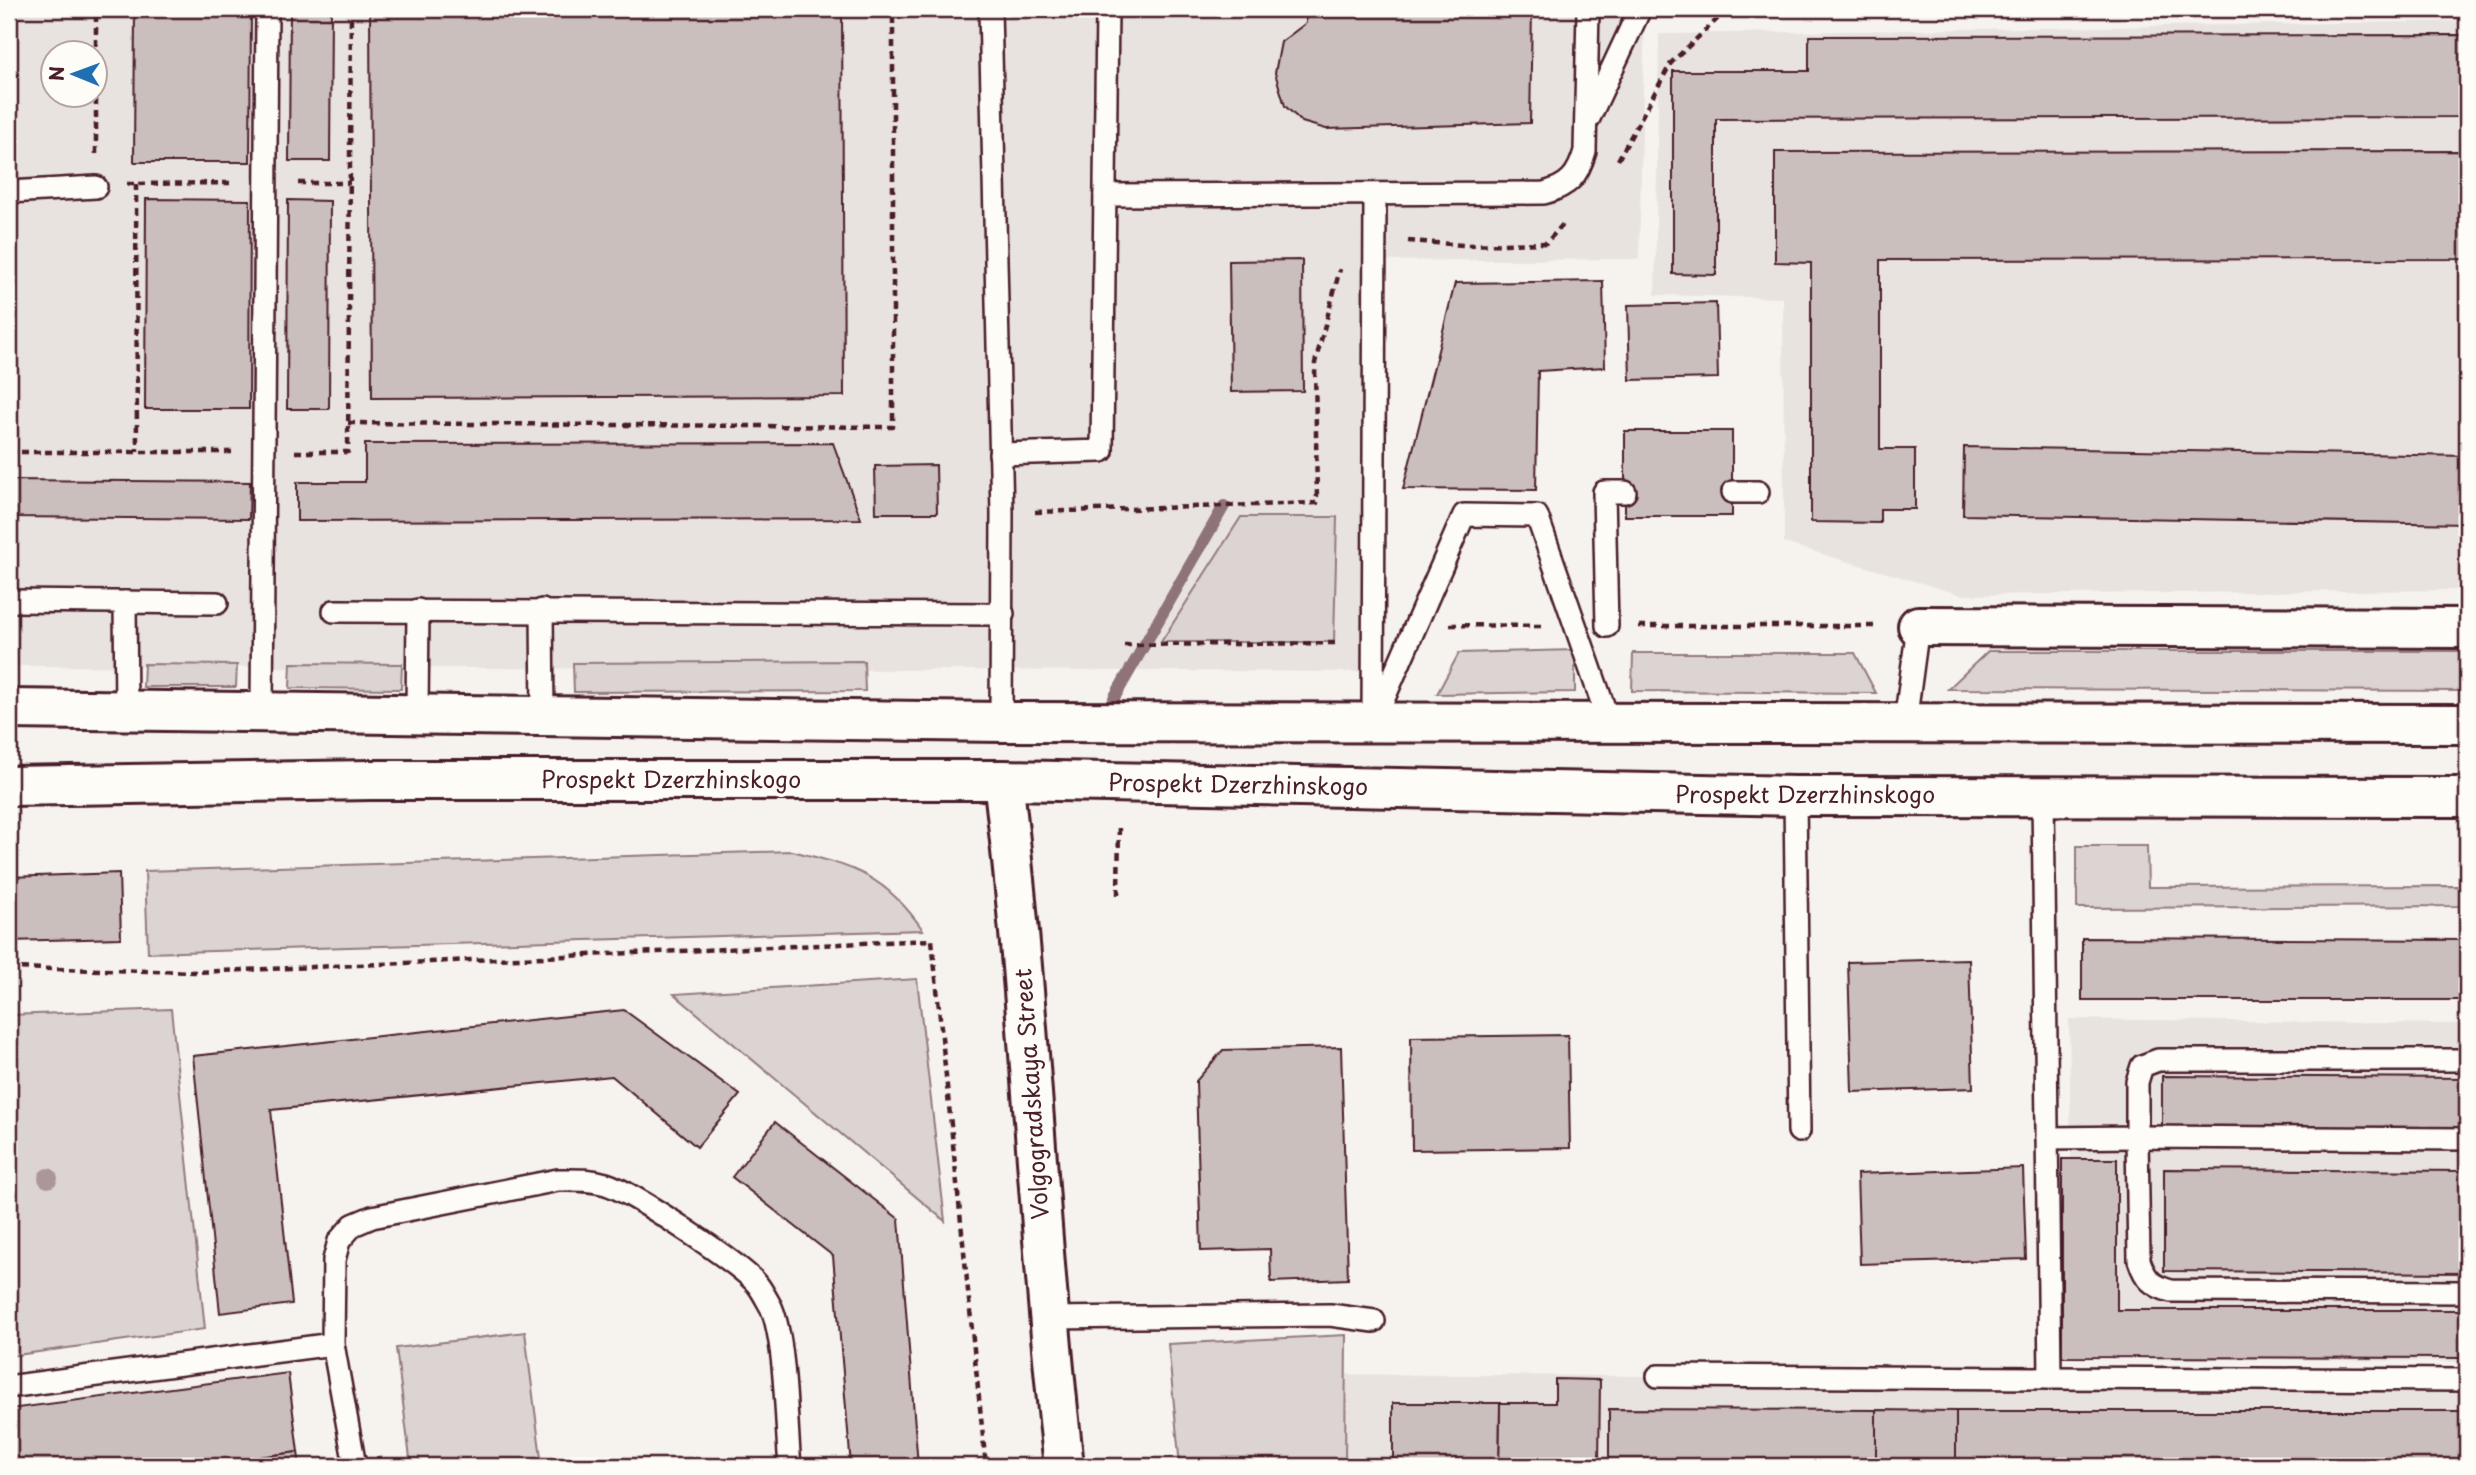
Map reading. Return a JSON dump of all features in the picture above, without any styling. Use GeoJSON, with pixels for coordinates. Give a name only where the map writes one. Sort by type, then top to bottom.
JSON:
{"type":"FeatureCollection","features":[{"type":"Feature","properties":{"kind":"street"},"geometry":{"type":"LineString","coordinates":[[1918,626],[2467,628]]}},
{"type":"Feature","properties":{"kind":"street"},"geometry":{"type":"LineString","coordinates":[[9,709],[1001,722],[2467,724]]}},
{"type":"Feature","properties":{"kind":"street","name":"Volgogradskaya Street"},"geometry":{"type":"LineString","coordinates":[[1001,722],[1003,780],[1019,909],[1047,1318],[1064,1466]]}},
{"type":"Feature","properties":{"kind":"street","name":"Prospekt Dzerzhinskogo"},"geometry":{"type":"LineString","coordinates":[[9,786],[371,780],[1003,780],[1795,796],[2467,797]]}},
{"type":"Feature","properties":{"kind":"lane"},"geometry":{"type":"LineString","coordinates":[[262,712],[267,9]]}},
{"type":"Feature","properties":{"kind":"lane"},"geometry":{"type":"LineString","coordinates":[[990,9],[1003,614],[1001,722]]}},
{"type":"Feature","properties":{"kind":"lane"},"geometry":{"type":"LineString","coordinates":[[1000,453],[1102,451],[1107,9]]}},
{"type":"Feature","properties":{"kind":"lane"},"geometry":{"type":"LineString","coordinates":[[1105,195],[1375,196],[1544,193],[1564,187],[1579,172],[1585,151],[1588,9]]}},
{"type":"Feature","properties":{"kind":"lane"},"geometry":{"type":"LineString","coordinates":[[1585,127],[1640,9]]}},
{"type":"Feature","properties":{"kind":"lane"},"geometry":{"type":"LineString","coordinates":[[9,192],[96,187]]}},
{"type":"Feature","properties":{"kind":"lane"},"geometry":{"type":"LineString","coordinates":[[1373,722],[1375,196]]}},
{"type":"Feature","properties":{"kind":"lane"},"geometry":{"type":"LineString","coordinates":[[1607,626],[1604,492],[1625,492]]}},
{"type":"Feature","properties":{"kind":"lane"},"geometry":{"type":"LineString","coordinates":[[1733,492],[1758,492]]}},
{"type":"Feature","properties":{"kind":"lane"},"geometry":{"type":"LineString","coordinates":[[1373,722],[1464,515],[1536,516],[1609,722]]}},
{"type":"Feature","properties":{"kind":"lane"},"geometry":{"type":"LineString","coordinates":[[9,601],[217,603]]}},
{"type":"Feature","properties":{"kind":"lane"},"geometry":{"type":"LineString","coordinates":[[125,602],[126,710]]}},
{"type":"Feature","properties":{"kind":"lane"},"geometry":{"type":"LineString","coordinates":[[417,713],[418,610]]}},
{"type":"Feature","properties":{"kind":"lane"},"geometry":{"type":"LineString","coordinates":[[334,611],[1003,614]]}},
{"type":"Feature","properties":{"kind":"lane"},"geometry":{"type":"LineString","coordinates":[[542,611],[542,716]]}},
{"type":"Feature","properties":{"kind":"lane"},"geometry":{"type":"LineString","coordinates":[[1905,723],[1918,626]]}},
{"type":"Feature","properties":{"kind":"lane"},"geometry":{"type":"LineString","coordinates":[[1795,796],[1799,1131]]}},
{"type":"Feature","properties":{"kind":"lane"},"geometry":{"type":"LineString","coordinates":[[2043,796],[2050,1378]]}},
{"type":"Feature","properties":{"kind":"lane"},"geometry":{"type":"LineString","coordinates":[[2457,1060],[2158,1060],[2143,1066],[2137,1082],[2139,1260],[2144,1276],[2156,1287],[2171,1291],[2467,1292]]}},
{"type":"Feature","properties":{"kind":"lane"},"geometry":{"type":"LineString","coordinates":[[2047,1138],[2467,1139]]}},
{"type":"Feature","properties":{"kind":"lane"},"geometry":{"type":"LineString","coordinates":[[355,1466],[333,1344],[334,1260],[339,1241],[353,1225],[372,1217],[558,1180],[583,1179],[608,1185],[726,1259],[757,1285],[771,1308],[779,1335],[790,1466]]}},
{"type":"Feature","properties":{"kind":"lane"},"geometry":{"type":"LineString","coordinates":[[1047,1318],[1331,1315],[1374,1321]]}},
{"type":"Feature","properties":{"kind":"lane"},"geometry":{"type":"LineString","coordinates":[[15,1386],[333,1344]]}},
{"type":"Feature","properties":{"kind":"lane"},"geometry":{"type":"LineString","coordinates":[[1658,1376],[2467,1380]]}},
{"type":"Feature","properties":{"kind":"path"},"geometry":{"type":"LineString","coordinates":[[96,9],[96,187],[136,184],[350,183]]}},
{"type":"Feature","properties":{"kind":"path"},"geometry":{"type":"LineString","coordinates":[[9,452],[348,452],[351,9]]}},
{"type":"Feature","properties":{"kind":"path"},"geometry":{"type":"LineString","coordinates":[[348,423],[893,427],[892,9]]}},
{"type":"Feature","properties":{"kind":"path"},"geometry":{"type":"LineString","coordinates":[[136,184],[136,452]]}},
{"type":"Feature","properties":{"kind":"path"},"geometry":{"type":"LineString","coordinates":[[1416,624],[1575,626]]}},
{"type":"Feature","properties":{"kind":"path"},"geometry":{"type":"LineString","coordinates":[[1607,626],[1918,626]]}},
{"type":"Feature","properties":{"kind":"path"},"geometry":{"type":"LineString","coordinates":[[1124,645],[1374,643]]}},
{"type":"Feature","properties":{"kind":"path"},"geometry":{"type":"LineString","coordinates":[[1118,895],[1119,819]]}},
{"type":"Feature","properties":{"kind":"path"},"geometry":{"type":"LineString","coordinates":[[9,968],[198,972],[932,940],[986,1466]]}},
{"type":"Feature","properties":{"kind":"shaded area"},"geometry":{"type":"Polygon","coordinates":[[[9,9],[1645,9],[1639,259],[1368,261],[1370,672],[9,666],[9,9]]]}},
{"type":"Feature","properties":{"kind":"shaded area"},"geometry":{"type":"Polygon","coordinates":[[[1984,9],[2080,9],[1983,13],[1984,9]]]}},
{"type":"Feature","properties":{"kind":"shaded area"},"geometry":{"type":"Polygon","coordinates":[[[2467,21],[2467,590],[1962,595],[1784,543],[1783,298],[1655,295],[1659,34],[2467,21]]]}},
{"type":"Feature","properties":{"kind":"shaded area"},"geometry":{"type":"Polygon","coordinates":[[[1241,517],[1337,517],[1334,642],[1161,642],[1241,517]]]}},
{"type":"Feature","properties":{"kind":"shaded area"},"geometry":{"type":"Polygon","coordinates":[[[1575,650],[1575,692],[1437,694],[1459,653],[1575,650]]]}},
{"type":"Feature","properties":{"kind":"shaded area"},"geometry":{"type":"Polygon","coordinates":[[[1988,651],[2467,651],[2467,691],[1948,689],[1988,651]]]}},
{"type":"Feature","properties":{"kind":"shaded area"},"geometry":{"type":"Polygon","coordinates":[[[1633,653],[1855,653],[1876,693],[1632,691],[1633,653]]]}},
{"type":"Feature","properties":{"kind":"shaded area"},"geometry":{"type":"Polygon","coordinates":[[[864,661],[865,691],[574,692],[573,663],[864,661]]]}},
{"type":"Feature","properties":{"kind":"shaded area"},"geometry":{"type":"Polygon","coordinates":[[[291,663],[402,664],[401,689],[290,688],[291,663]]]}},
{"type":"Feature","properties":{"kind":"shaded area"},"geometry":{"type":"Polygon","coordinates":[[[144,664],[237,665],[236,687],[143,687],[144,664]]]}},
{"type":"Feature","properties":{"kind":"shaded area"},"geometry":{"type":"Polygon","coordinates":[[[2077,846],[2147,846],[2148,887],[2467,886],[2467,906],[2077,908],[2077,846]]]}},
{"type":"Feature","properties":{"kind":"shaded area"},"geometry":{"type":"Polygon","coordinates":[[[792,851],[834,862],[867,876],[895,897],[923,930],[148,953],[145,871],[792,851]]]}},
{"type":"Feature","properties":{"kind":"shaded area"},"geometry":{"type":"Polygon","coordinates":[[[917,979],[945,1221],[674,994],[917,979]]]}},
{"type":"Feature","properties":{"kind":"shaded area"},"geometry":{"type":"Polygon","coordinates":[[[171,1009],[205,1329],[9,1356],[9,1015],[171,1009]]]}},
{"type":"Feature","properties":{"kind":"shaded area"},"geometry":{"type":"Polygon","coordinates":[[[2069,1019],[2467,1024],[2467,1362],[2074,1357],[2069,1019]]]}},
{"type":"Feature","properties":{"kind":"shaded area"},"geometry":{"type":"Polygon","coordinates":[[[525,1332],[542,1466],[411,1466],[396,1348],[525,1332]]]}},
{"type":"Feature","properties":{"kind":"shaded area"},"geometry":{"type":"Polygon","coordinates":[[[1346,1335],[1345,1466],[1180,1466],[1168,1344],[1346,1335]]]}},
{"type":"Feature","properties":{"kind":"shaded area"},"geometry":{"type":"Polygon","coordinates":[[[1277,1374],[2467,1380],[2467,1466],[1282,1466],[1277,1374]]]}},
{"type":"Feature","properties":{"kind":"building"},"geometry":{"type":"Polygon","coordinates":[[[135,9],[251,9],[250,162],[134,162],[135,9]]]}},
{"type":"Feature","properties":{"kind":"building"},"geometry":{"type":"Polygon","coordinates":[[[290,9],[331,9],[330,161],[289,161],[290,9]]]}},
{"type":"Feature","properties":{"kind":"building"},"geometry":{"type":"Polygon","coordinates":[[[370,9],[842,9],[844,396],[372,398],[370,9]]]}},
{"type":"Feature","properties":{"kind":"building"},"geometry":{"type":"Polygon","coordinates":[[[1306,9],[1532,9],[1530,123],[1326,129],[1302,122],[1285,106],[1275,73],[1281,42],[1306,23],[1306,9]]]}},
{"type":"Feature","properties":{"kind":"building"},"geometry":{"type":"Polygon","coordinates":[[[2467,35],[2467,117],[1716,119],[1716,275],[1673,274],[1673,71],[1809,71],[1809,36],[2467,35]]]}},
{"type":"Feature","properties":{"kind":"building"},"geometry":{"type":"Polygon","coordinates":[[[2467,151],[2467,259],[1880,260],[1880,449],[1915,449],[1915,509],[1880,509],[1880,523],[1811,522],[1811,263],[1775,262],[1775,152],[2467,151]]]}},
{"type":"Feature","properties":{"kind":"building"},"geometry":{"type":"Polygon","coordinates":[[[146,199],[250,200],[249,409],[145,409],[146,199]]]}},
{"type":"Feature","properties":{"kind":"building"},"geometry":{"type":"Polygon","coordinates":[[[288,200],[330,201],[329,409],[287,409],[288,200]]]}},
{"type":"Feature","properties":{"kind":"building"},"geometry":{"type":"Polygon","coordinates":[[[1302,260],[1303,391],[1231,392],[1229,261],[1302,260]]]}},
{"type":"Feature","properties":{"kind":"building"},"geometry":{"type":"Polygon","coordinates":[[[1603,281],[1605,367],[1538,371],[1536,490],[1403,489],[1455,283],[1603,281]]]}},
{"type":"Feature","properties":{"kind":"building"},"geometry":{"type":"Polygon","coordinates":[[[1716,303],[1718,378],[1630,380],[1628,305],[1716,303]]]}},
{"type":"Feature","properties":{"kind":"building"},"geometry":{"type":"Polygon","coordinates":[[[1625,431],[1732,431],[1732,516],[1625,516],[1625,431]]]}},
{"type":"Feature","properties":{"kind":"building"},"geometry":{"type":"Polygon","coordinates":[[[833,443],[861,519],[297,521],[297,482],[365,482],[365,444],[833,443]]]}},
{"type":"Feature","properties":{"kind":"building"},"geometry":{"type":"Polygon","coordinates":[[[1964,447],[2467,456],[2467,524],[1963,515],[1964,447]]]}},
{"type":"Feature","properties":{"kind":"building"},"geometry":{"type":"Polygon","coordinates":[[[936,465],[937,513],[876,513],[875,466],[936,465]]]}},
{"type":"Feature","properties":{"kind":"building"},"geometry":{"type":"Polygon","coordinates":[[[9,480],[250,482],[249,519],[9,517],[9,480]]]}},
{"type":"Feature","properties":{"kind":"building"},"geometry":{"type":"Polygon","coordinates":[[[119,873],[121,938],[9,941],[9,877],[119,873]]]}},
{"type":"Feature","properties":{"kind":"building"},"geometry":{"type":"Polygon","coordinates":[[[2082,938],[2467,940],[2467,1000],[2082,1000],[2082,938]]]}},
{"type":"Feature","properties":{"kind":"building"},"geometry":{"type":"Polygon","coordinates":[[[1969,959],[1973,1088],[1852,1092],[1848,962],[1969,959]]]}},
{"type":"Feature","properties":{"kind":"building"},"geometry":{"type":"Polygon","coordinates":[[[624,1010],[740,1095],[697,1147],[612,1076],[271,1110],[292,1304],[220,1313],[193,1056],[624,1010]]]}},
{"type":"Feature","properties":{"kind":"building"},"geometry":{"type":"Polygon","coordinates":[[[1568,1035],[1570,1148],[1412,1150],[1411,1037],[1568,1035]]]}},
{"type":"Feature","properties":{"kind":"building"},"geometry":{"type":"Polygon","coordinates":[[[1341,1047],[1348,1279],[1271,1282],[1270,1249],[1201,1251],[1196,1081],[1223,1050],[1341,1047]]]}},
{"type":"Feature","properties":{"kind":"building"},"geometry":{"type":"Polygon","coordinates":[[[2162,1076],[2467,1078],[2467,1132],[2162,1131],[2162,1076]]]}},
{"type":"Feature","properties":{"kind":"building"},"geometry":{"type":"Polygon","coordinates":[[[775,1122],[899,1219],[918,1466],[851,1466],[833,1256],[732,1177],[775,1122]]]}},
{"type":"Feature","properties":{"kind":"building"},"geometry":{"type":"Polygon","coordinates":[[[2062,1159],[2117,1159],[2117,1310],[2467,1310],[2467,1358],[2062,1357],[2062,1159]]]}},
{"type":"Feature","properties":{"kind":"building"},"geometry":{"type":"Polygon","coordinates":[[[2023,1168],[2026,1259],[1860,1264],[1857,1174],[2023,1168]]]}},
{"type":"Feature","properties":{"kind":"building"},"geometry":{"type":"Polygon","coordinates":[[[2164,1169],[2467,1171],[2467,1273],[2164,1271],[2164,1169]]]}},
{"type":"Feature","properties":{"kind":"building"},"geometry":{"type":"Polygon","coordinates":[[[288,1373],[298,1452],[186,1466],[9,1466],[9,1457],[14,1456],[9,1409],[288,1373]]]}},
{"type":"Feature","properties":{"kind":"building"},"geometry":{"type":"Polygon","coordinates":[[[1555,1379],[1600,1380],[1599,1466],[1499,1466],[1500,1403],[1555,1403],[1555,1379]]]}},
{"type":"Feature","properties":{"kind":"building"},"geometry":{"type":"Polygon","coordinates":[[[1393,1403],[1500,1403],[1499,1466],[1393,1466],[1393,1403]]]}},
{"type":"Feature","properties":{"kind":"building"},"geometry":{"type":"Polygon","coordinates":[[[1609,1409],[1876,1410],[1876,1466],[1609,1466],[1609,1409]]]}},
{"type":"Feature","properties":{"kind":"building"},"geometry":{"type":"Polygon","coordinates":[[[1876,1410],[1956,1411],[1956,1466],[1876,1466],[1876,1410]]]}},
{"type":"Feature","properties":{"kind":"building"},"geometry":{"type":"Polygon","coordinates":[[[1956,1411],[2467,1411],[2467,1466],[1956,1466],[1956,1411]]]}},
{"type":"Feature","properties":{"kind":"building"},"geometry":{"type":"Polygon","coordinates":[[[298,1452],[300,1466],[186,1466],[298,1452]]]}},
{"type":"Feature","properties":{"kind":"waterway"},"geometry":{"type":"LineString","coordinates":[[1114,698],[1224,506]]}}]}
